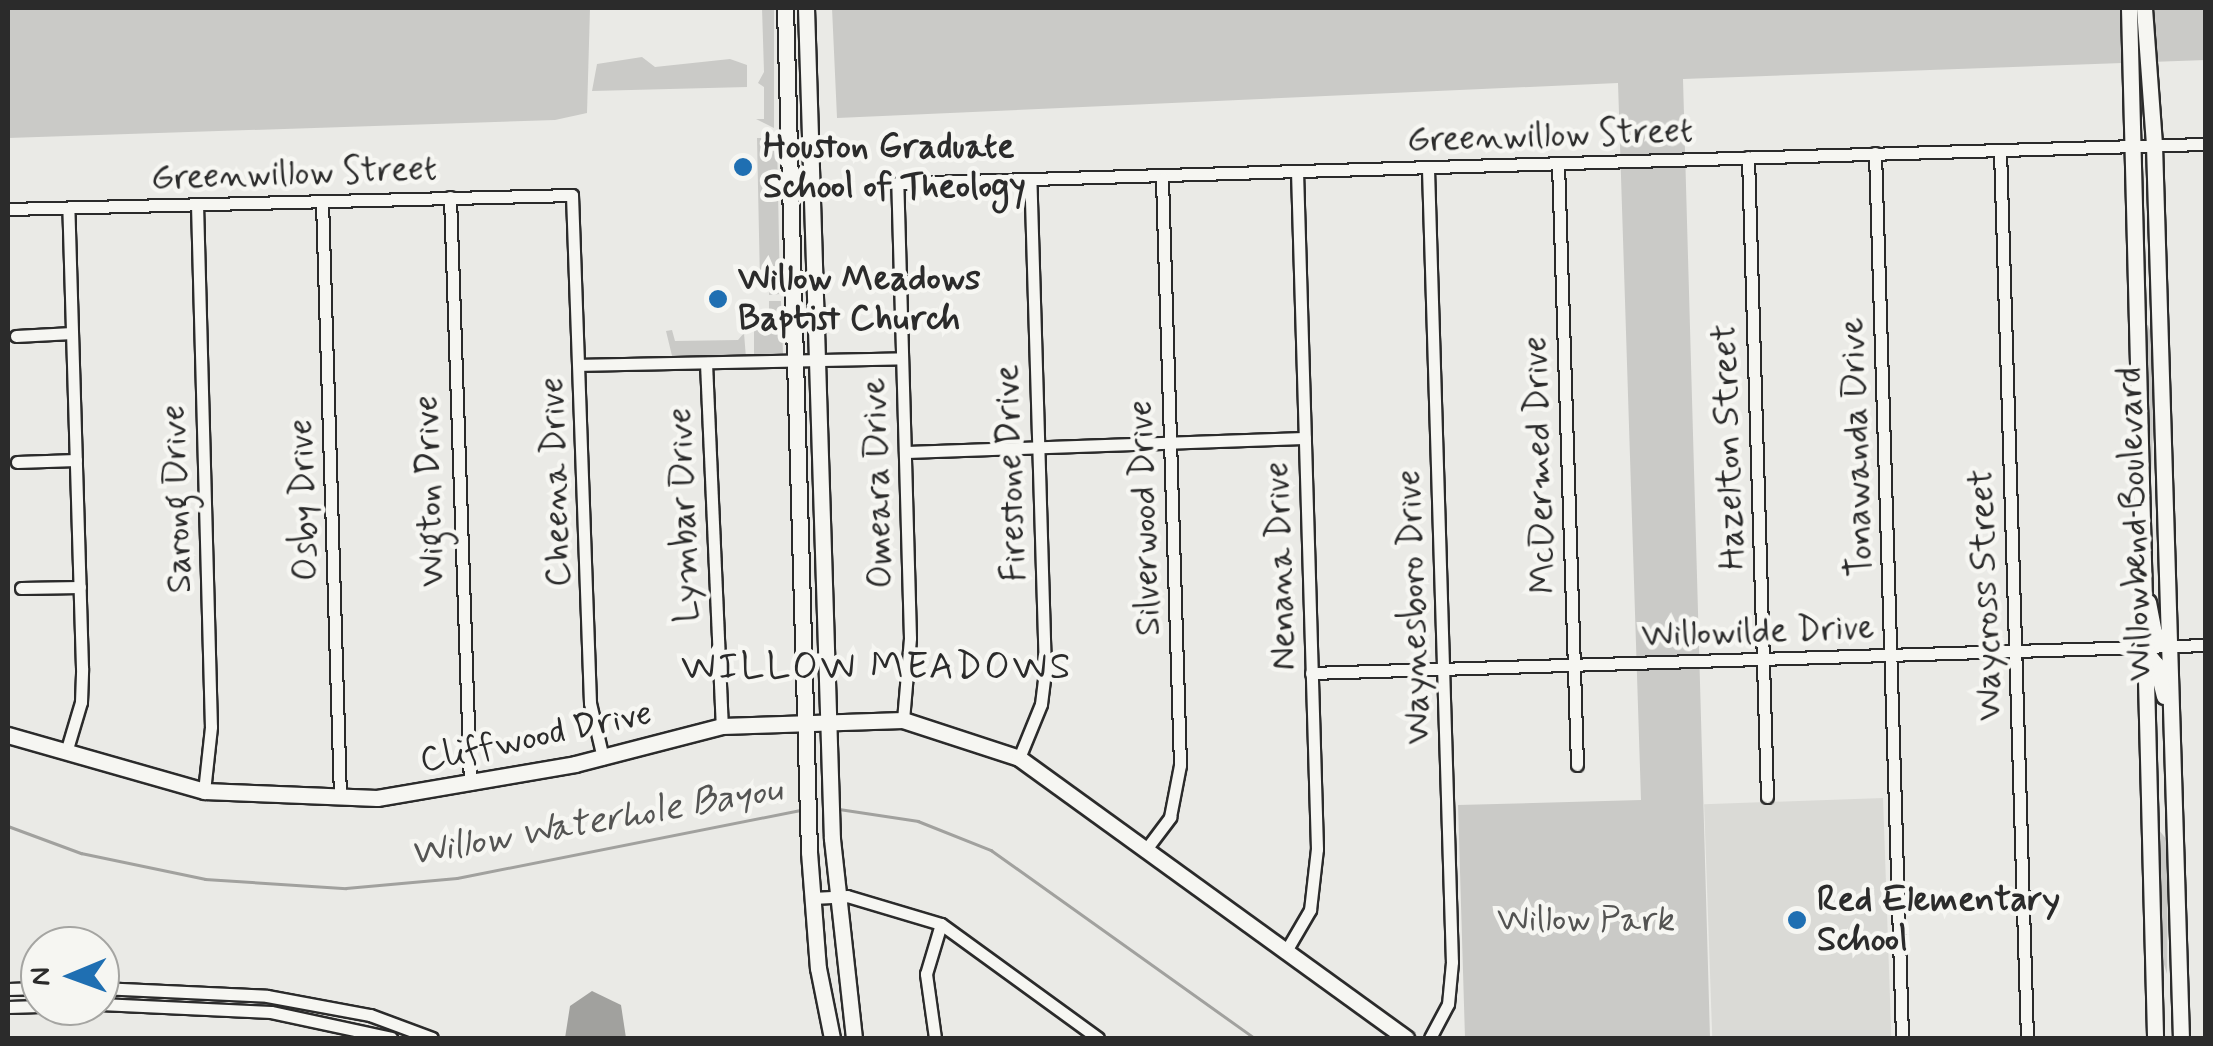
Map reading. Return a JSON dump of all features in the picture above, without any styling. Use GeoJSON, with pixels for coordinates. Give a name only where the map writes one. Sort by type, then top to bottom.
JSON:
{"type":"FeatureCollection","features":[{"type":"Feature","properties":{"kind":"main road"},"geometry":{"type":"LineString","coordinates":[[785,8],[809,836],[812,898],[832,1038]]}},
{"type":"Feature","properties":{"kind":"main road"},"geometry":{"type":"LineString","coordinates":[[806,8],[832,839],[854,1038]]}},
{"type":"Feature","properties":{"kind":"main road","name":"Willowbend Boulevard"},"geometry":{"type":"LineString","coordinates":[[2128,8],[2133,316],[2155,1038]]}},
{"type":"Feature","properties":{"kind":"main road","name":"Willowbend Boulevard"},"geometry":{"type":"LineString","coordinates":[[2144,8],[2154,145],[2181,1038]]}},
{"type":"Feature","properties":{"kind":"main road"},"geometry":{"type":"LineString","coordinates":[[2129,77],[2140,138],[2154,145]]}},
{"type":"Feature","properties":{"kind":"main road"},"geometry":{"type":"LineString","coordinates":[[788,132],[810,132]]}},
{"type":"Feature","properties":{"kind":"main road"},"geometry":{"type":"LineString","coordinates":[[2133,316],[2158,314]]}},
{"type":"Feature","properties":{"kind":"main road"},"geometry":{"type":"LineString","coordinates":[[2138,485],[2163,484]]}},
{"type":"Feature","properties":{"kind":"main road"},"geometry":{"type":"LineString","coordinates":[[800,544],[822,542]]}},
{"type":"Feature","properties":{"kind":"main road"},"geometry":{"type":"LineString","coordinates":[[2140,554],[2154,633],[2169,646]]}},
{"type":"Feature","properties":{"kind":"main road"},"geometry":{"type":"LineString","coordinates":[[2142,647],[2156,664],[2172,729]]}},
{"type":"Feature","properties":{"kind":"main road","name":"Cliffwood Drive"},"geometry":{"type":"LineString","coordinates":[[8,735],[67,748],[204,791],[340,798],[470,784],[603,758],[722,726],[903,720],[1019,758],[1406,1038]]}},
{"type":"Feature","properties":{"kind":"main road"},"geometry":{"type":"LineString","coordinates":[[2148,819],[2174,817]]}},
{"type":"Feature","properties":{"kind":"main road"},"geometry":{"type":"LineString","coordinates":[[2153,985],[2179,984]]}},
{"type":"Feature","properties":{"kind":"street","name":"Greenwillow Street"},"geometry":{"type":"LineString","coordinates":[[896,184],[2206,144]]}},
{"type":"Feature","properties":{"kind":"street","name":"Waycross Street"},"geometry":{"type":"LineString","coordinates":[[2000,150],[2028,1038]]}},
{"type":"Feature","properties":{"kind":"street","name":"Tonawanda Drive"},"geometry":{"type":"LineString","coordinates":[[1876,153],[1902,1038]]}},
{"type":"Feature","properties":{"kind":"street","name":"Hazelton Street"},"geometry":{"type":"LineString","coordinates":[[1748,157],[1768,797]]}},
{"type":"Feature","properties":{"kind":"street","name":"McDermed Drive"},"geometry":{"type":"LineString","coordinates":[[1558,162],[1576,765]]}},
{"type":"Feature","properties":{"kind":"street","name":"Waynesboro Drive"},"geometry":{"type":"LineString","coordinates":[[1428,169],[1452,987],[1430,1038]]}},
{"type":"Feature","properties":{"kind":"street","name":"Nenana Drive"},"geometry":{"type":"LineString","coordinates":[[1286,951],[1310,910],[1316,880],[1297,172]]}},
{"type":"Feature","properties":{"kind":"street","name":"Silverwood Drive"},"geometry":{"type":"LineString","coordinates":[[1147,848],[1170,817],[1180,764],[1162,178]]}},
{"type":"Feature","properties":{"kind":"street","name":"Firestone Drive"},"geometry":{"type":"LineString","coordinates":[[1019,758],[1042,704],[1045,672],[1030,181]]}},
{"type":"Feature","properties":{"kind":"street","name":"Omeara Drive"},"geometry":{"type":"LineString","coordinates":[[896,184],[910,638],[903,720]]}},
{"type":"Feature","properties":{"kind":"street","name":"Greenwillow Street"},"geometry":{"type":"LineString","coordinates":[[8,210],[564,192],[576,204]]}},
{"type":"Feature","properties":{"kind":"street","name":"Wigton Drive"},"geometry":{"type":"LineString","coordinates":[[450,196],[470,784]]}},
{"type":"Feature","properties":{"kind":"street","name":"Osby Drive"},"geometry":{"type":"LineString","coordinates":[[322,200],[340,798]]}},
{"type":"Feature","properties":{"kind":"street","name":"Sarong Drive"},"geometry":{"type":"LineString","coordinates":[[196,204],[211,727],[204,791]]}},
{"type":"Feature","properties":{"kind":"street","name":"Cheena Drive"},"geometry":{"type":"LineString","coordinates":[[576,204],[590,703],[603,758]]}},
{"type":"Feature","properties":{"kind":"street"},"geometry":{"type":"LineString","coordinates":[[67,748],[81,702],[68,208]]}},
{"type":"Feature","properties":{"kind":"street"},"geometry":{"type":"LineString","coordinates":[[16,336],[72,333]]}},
{"type":"Feature","properties":{"kind":"street"},"geometry":{"type":"LineString","coordinates":[[580,365],[902,358]]}},
{"type":"Feature","properties":{"kind":"street","name":"Lymbar Drive"},"geometry":{"type":"LineString","coordinates":[[706,363],[722,726]]}},
{"type":"Feature","properties":{"kind":"street"},"geometry":{"type":"LineString","coordinates":[[905,452],[1304,438]]}},
{"type":"Feature","properties":{"kind":"street"},"geometry":{"type":"LineString","coordinates":[[17,462],[76,460]]}},
{"type":"Feature","properties":{"kind":"street"},"geometry":{"type":"LineString","coordinates":[[20,588],[80,587]]}},
{"type":"Feature","properties":{"kind":"street","name":"Willowilde Drive"},"geometry":{"type":"LineString","coordinates":[[1311,673],[2206,645]]}},
{"type":"Feature","properties":{"kind":"street"},"geometry":{"type":"LineString","coordinates":[[812,898],[836,896],[941,924],[1098,1038]]}},
{"type":"Feature","properties":{"kind":"street"},"geometry":{"type":"LineString","coordinates":[[935,1038],[926,974],[941,924]]}},
{"type":"Feature","properties":{"kind":"street"},"geometry":{"type":"LineString","coordinates":[[120,988],[302,1002],[370,1016],[432,1038]]}},
{"type":"Feature","properties":{"kind":"street"},"geometry":{"type":"LineString","coordinates":[[132,1003],[134,988]]}},
{"type":"Feature","properties":{"kind":"street"},"geometry":{"type":"LineString","coordinates":[[299,1017],[302,1002]]}},
{"type":"Feature","properties":{"kind":"street"},"geometry":{"type":"LineString","coordinates":[[120,1003],[299,1017],[391,1038]]}},
{"type":"Feature","properties":{"kind":"shaded area","name":"Red Elementary School"},"geometry":{"type":"Polygon","coordinates":[[[1883,798],[1891,1038],[1712,1038],[1704,804],[1883,798]]]}},
{"type":"Feature","properties":{"kind":"shaded area"},"geometry":{"type":"Polygon","coordinates":[[[592,991],[621,1005],[626,1038],[565,1038],[570,1006],[592,991]]]}},
{"type":"Feature","properties":{"kind":"green space"},"geometry":{"type":"Polygon","coordinates":[[[8,8],[590,8],[587,113],[555,120],[8,138],[8,8]]]}},
{"type":"Feature","properties":{"kind":"green space"},"geometry":{"type":"Polygon","coordinates":[[[762,8],[774,8],[774,128],[756,119],[764,119],[764,87],[758,83],[764,72],[762,8]]]}},
{"type":"Feature","properties":{"kind":"green space","name":"Willow Park"},"geometry":{"type":"Polygon","coordinates":[[[832,8],[2205,8],[2206,60],[1683,79],[1710,1038],[1465,1038],[1458,805],[1641,800],[1618,83],[837,118],[832,8]]]}},
{"type":"Feature","properties":{"kind":"green space"},"geometry":{"type":"Polygon","coordinates":[[[642,57],[655,67],[730,59],[747,65],[747,87],[592,91],[597,64],[642,57]]]}},
{"type":"Feature","properties":{"kind":"green space"},"geometry":{"type":"Polygon","coordinates":[[[757,138],[777,138],[780,294],[769,295],[769,283],[760,283],[757,138]]]}},
{"type":"Feature","properties":{"kind":"green space"},"geometry":{"type":"Polygon","coordinates":[[[769,301],[781,301],[783,354],[754,358],[754,323],[769,313],[769,301]]]}},
{"type":"Feature","properties":{"kind":"green space"},"geometry":{"type":"Polygon","coordinates":[[[2148,325],[2154,341],[2152,475],[2143,326],[2148,325]]]}},
{"type":"Feature","properties":{"kind":"green space"},"geometry":{"type":"Polygon","coordinates":[[[672,330],[675,341],[738,340],[744,333],[746,358],[673,360],[666,331],[672,330]]]}},
{"type":"Feature","properties":{"kind":"green space"},"geometry":{"type":"Polygon","coordinates":[[[2158,829],[2168,841],[2167,974],[2158,945],[2158,829]]]}},
{"type":"Feature","properties":{"kind":"waterway","name":"Willow Waterhole Bayou"},"geometry":{"type":"LineString","coordinates":[[839,809],[918,821],[991,850],[1255,1038]]}},
{"type":"Feature","properties":{"kind":"waterway","name":"Willow Waterhole Bayou"},"geometry":{"type":"LineString","coordinates":[[8,826],[81,853],[205,879],[346,888],[457,878],[801,810]]}},
{"type":"Feature","properties":{"kind":"place","name":"Houston Graduate School of Theology"},"geometry":{"type":"Point","coordinates":[743,167]}},
{"type":"Feature","properties":{"kind":"place","name":"Willow Meadows Baptist Church"},"geometry":{"type":"Point","coordinates":[718,299]}},
{"type":"Feature","properties":{"kind":"place","name":"Red Elementary School"},"geometry":{"type":"Point","coordinates":[1797,920]}},
{"type":"Feature","properties":{"kind":"district","name":"WILLOW MEADOWS"},"geometry":{"type":"Point","coordinates":[877,668]}}]}
